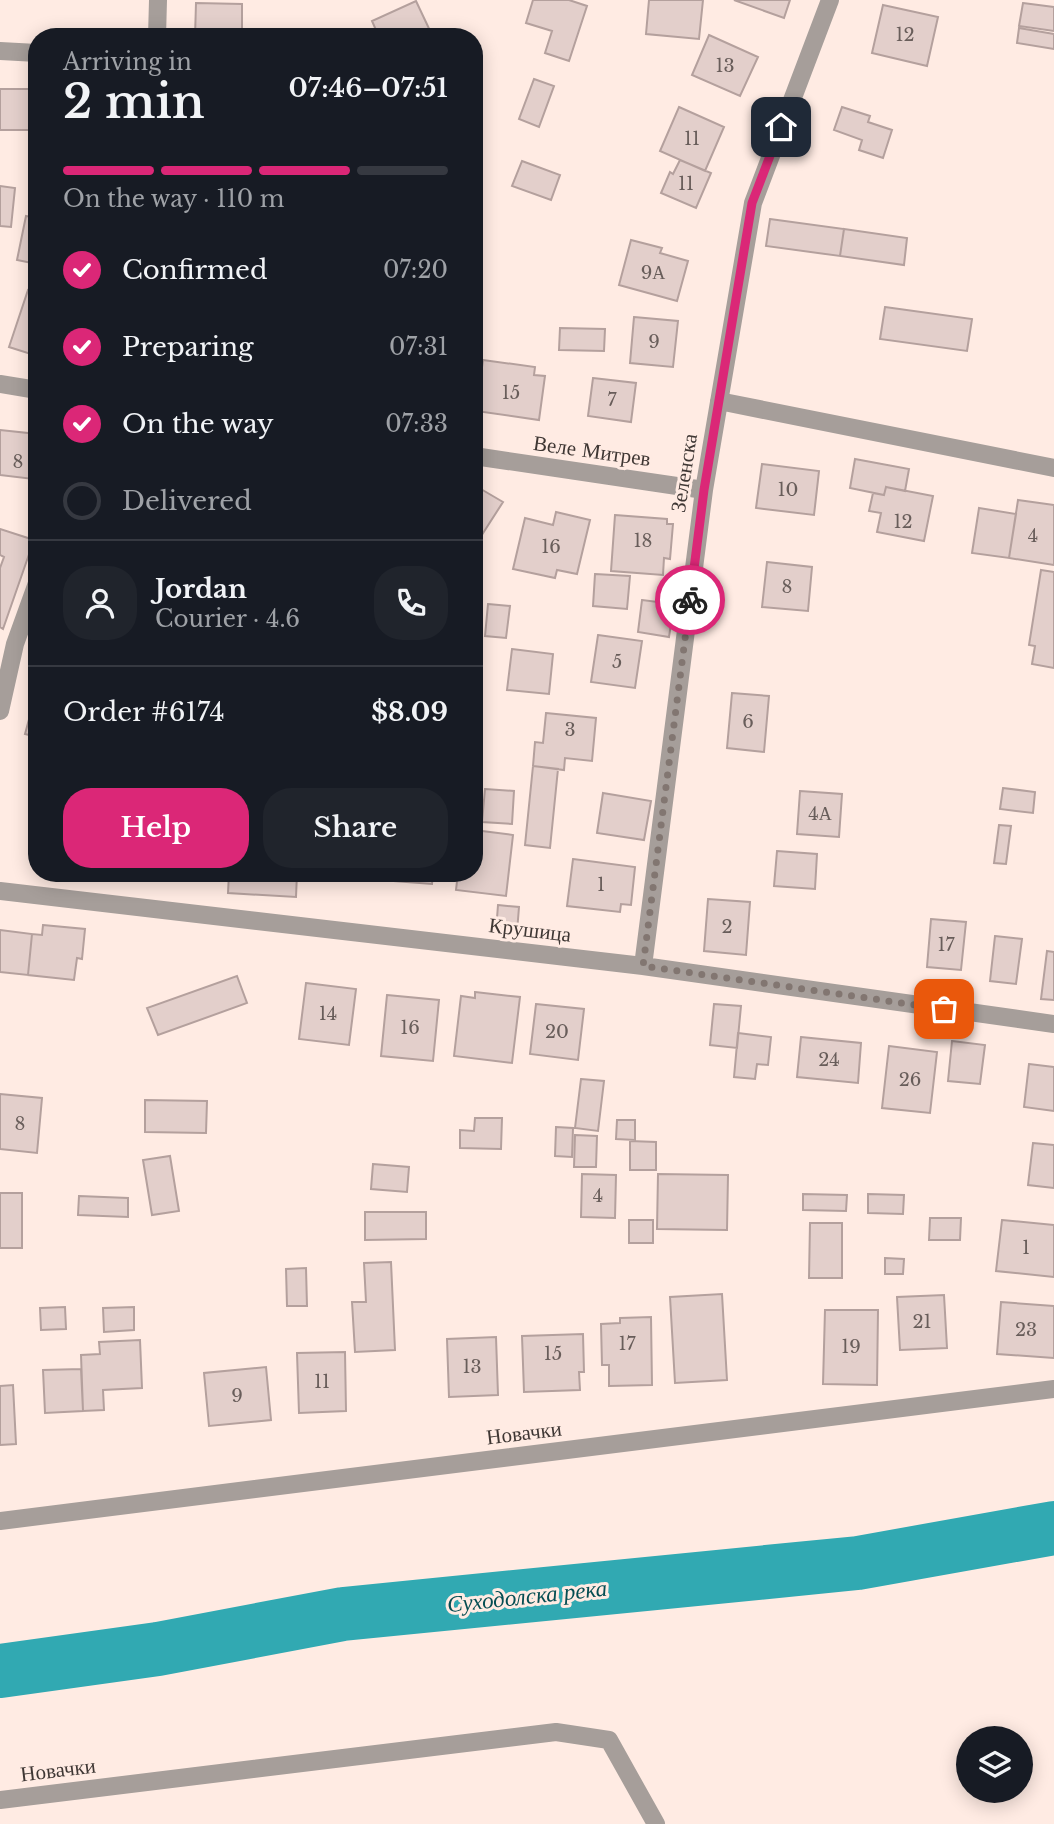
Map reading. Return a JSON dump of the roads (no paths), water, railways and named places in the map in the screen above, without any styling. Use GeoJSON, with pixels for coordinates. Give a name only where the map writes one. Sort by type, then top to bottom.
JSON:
{"type":"FeatureCollection","features":[{"type":"Feature","properties":{"kind":"street"},"geometry":{"type":"LineString","coordinates":[[157,28],[158,0]]}},
{"type":"Feature","properties":{"kind":"street","name":"Зеленска"},"geometry":{"type":"LineString","coordinates":[[643,966],[704,490],[752,203],[830,0]]}},
{"type":"Feature","properties":{"kind":"street"},"geometry":{"type":"LineString","coordinates":[[0,51],[28,53]]}},
{"type":"Feature","properties":{"kind":"street"},"geometry":{"type":"LineString","coordinates":[[0,384],[28,389]]}},
{"type":"Feature","properties":{"kind":"street"},"geometry":{"type":"LineString","coordinates":[[719,401],[1054,468]]}},
{"type":"Feature","properties":{"kind":"street","name":"Веле Митрев"},"geometry":{"type":"LineString","coordinates":[[483,457],[704,490]]}},
{"type":"Feature","properties":{"kind":"street"},"geometry":{"type":"LineString","coordinates":[[0,711],[15,644],[28,608]]}},
{"type":"Feature","properties":{"kind":"street","name":"Крушица"},"geometry":{"type":"LineString","coordinates":[[0,891],[643,966],[1054,1024]]}},
{"type":"Feature","properties":{"kind":"street","name":"Новачки"},"geometry":{"type":"LineString","coordinates":[[0,1521],[1054,1390]]}},
{"type":"Feature","properties":{"kind":"street","name":"Новачки"},"geometry":{"type":"LineString","coordinates":[[0,1800],[556,1732],[608,1740],[656,1824]]}},
{"type":"Feature","properties":{"kind":"waterway","name":"Суходолска река"},"geometry":{"type":"LineString","coordinates":[[0,1671],[158,1649],[343,1614],[858,1563],[1054,1528]]}}]}
